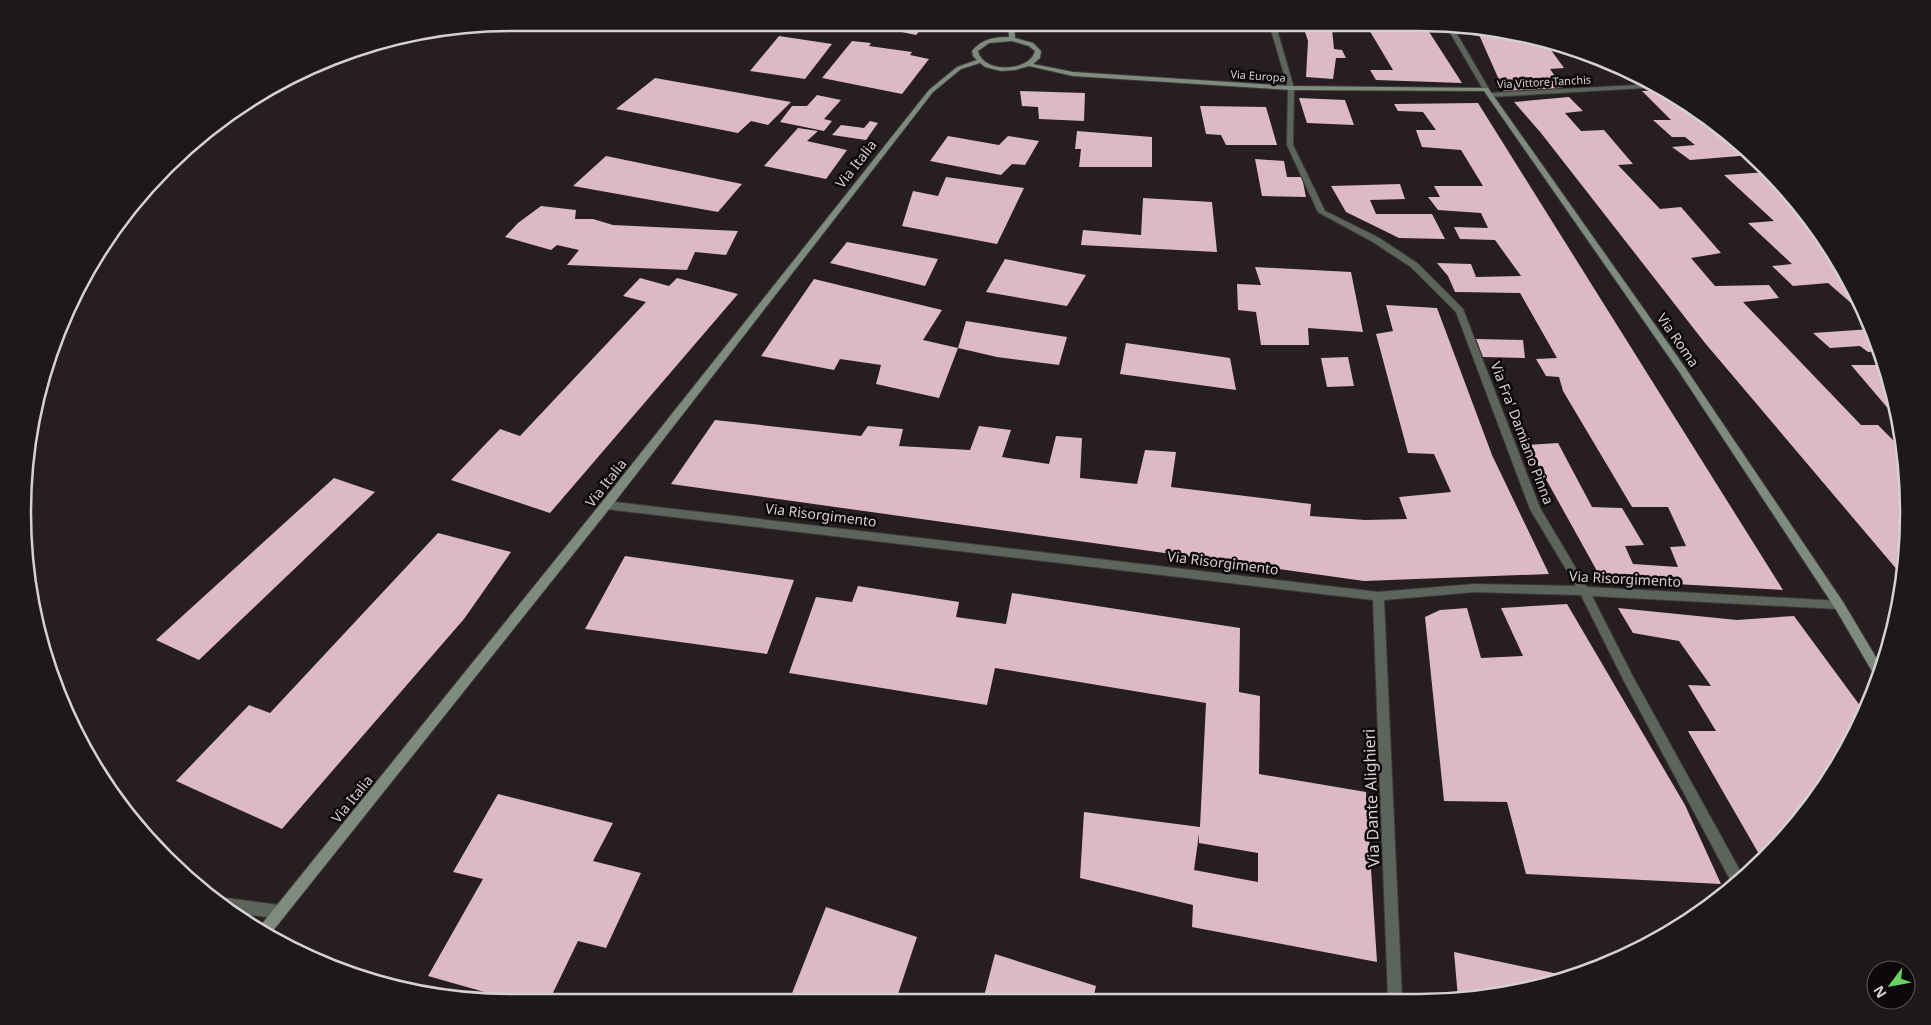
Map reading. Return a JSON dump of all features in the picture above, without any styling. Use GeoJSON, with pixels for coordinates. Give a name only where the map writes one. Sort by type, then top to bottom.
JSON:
{"type":"FeatureCollection","features":[{"type":"Feature","properties":{"kind":"main road"},"geometry":{"type":"LineString","coordinates":[[1012,31],[1012,39]]}},
{"type":"Feature","properties":{"kind":"main road"},"geometry":{"type":"LineString","coordinates":[[1012,39],[1030,44],[1039,52],[1036,61],[1030,65],[1003,69],[993,68],[979,61],[975,52],[984,43],[992,40],[1012,39]]}},
{"type":"Feature","properties":{"kind":"main road","name":"Via Italia"},"geometry":{"type":"LineString","coordinates":[[267,926],[606,505],[931,91],[959,68],[979,61]]}},
{"type":"Feature","properties":{"kind":"main road","name":"Via Europa"},"geometry":{"type":"LineString","coordinates":[[1030,65],[1073,74],[1291,88],[1488,92]]}},
{"type":"Feature","properties":{"kind":"main road","name":"Via Roma"},"geometry":{"type":"LineString","coordinates":[[1488,92],[1681,368],[1876,662]]}},
{"type":"Feature","properties":{"kind":"street","name":"Via Fra' Damiano Pinna"},"geometry":{"type":"LineString","coordinates":[[1274,31],[1291,88],[1290,145],[1322,212],[1376,240],[1414,265],[1460,311],[1535,509],[1584,591],[1628,678],[1735,875]]}},
{"type":"Feature","properties":{"kind":"street","name":"Via Roma"},"geometry":{"type":"LineString","coordinates":[[1453,32],[1488,92]]}},
{"type":"Feature","properties":{"kind":"street","name":"Via Vittore Tanchis"},"geometry":{"type":"LineString","coordinates":[[1488,92],[1641,87]]}},
{"type":"Feature","properties":{"kind":"street","name":"Via Risorgimento"},"geometry":{"type":"LineString","coordinates":[[606,505],[1378,596],[1475,588],[1584,591],[1839,605]]}},
{"type":"Feature","properties":{"kind":"street","name":"Via Dante Alighieri"},"geometry":{"type":"LineString","coordinates":[[1378,596],[1396,994]]}},
{"type":"Feature","properties":{"kind":"street"},"geometry":{"type":"LineString","coordinates":[[236,906],[279,912]]}},
{"type":"Feature","properties":{"kind":"building"},"geometry":{"type":"Polygon","coordinates":[[[897,31],[920,31],[916,35],[897,31]]]}},
{"type":"Feature","properties":{"kind":"building"},"geometry":{"type":"Polygon","coordinates":[[[1305,31],[1332,31],[1334,49],[1342,50],[1346,58],[1336,58],[1333,79],[1306,77],[1308,41],[1305,31]]]}},
{"type":"Feature","properties":{"kind":"building"},"geometry":{"type":"Polygon","coordinates":[[[1370,31],[1429,31],[1462,83],[1376,80],[1370,70],[1393,70],[1370,31]]]}},
{"type":"Feature","properties":{"kind":"building"},"geometry":{"type":"Polygon","coordinates":[[[1479,35],[1512,40],[1551,50],[1564,68],[1550,69],[1563,88],[1504,91],[1479,35]]]}},
{"type":"Feature","properties":{"kind":"building"},"geometry":{"type":"Polygon","coordinates":[[[779,36],[832,44],[805,79],[750,71],[779,36]]]}},
{"type":"Feature","properties":{"kind":"building"},"geometry":{"type":"Polygon","coordinates":[[[852,41],[871,43],[869,46],[912,52],[910,55],[929,59],[902,94],[822,78],[852,41]]]}},
{"type":"Feature","properties":{"kind":"building"},"geometry":{"type":"Polygon","coordinates":[[[655,78],[791,102],[768,125],[751,121],[738,133],[616,109],[655,78]]]}},
{"type":"Feature","properties":{"kind":"building"},"geometry":{"type":"Polygon","coordinates":[[[1020,91],[1085,93],[1084,121],[1039,119],[1038,107],[1022,106],[1020,91]]]}},
{"type":"Feature","properties":{"kind":"building"},"geometry":{"type":"Polygon","coordinates":[[[1642,91],[1649,91],[1686,112],[1741,156],[1690,160],[1672,147],[1695,145],[1685,137],[1672,137],[1653,120],[1671,120],[1642,91]]]}},
{"type":"Feature","properties":{"kind":"building"},"geometry":{"type":"Polygon","coordinates":[[[817,95],[841,100],[824,119],[832,121],[824,131],[780,122],[792,106],[807,106],[817,95]]]}},
{"type":"Feature","properties":{"kind":"building"},"geometry":{"type":"Polygon","coordinates":[[[1569,97],[1583,111],[1565,113],[1581,131],[1604,130],[1633,164],[1618,165],[1660,209],[1681,207],[1721,253],[1691,258],[1715,286],[1769,285],[1779,298],[1743,302],[1861,425],[1878,425],[1895,442],[1900,512],[1897,569],[1705,343],[1541,133],[1514,102],[1569,97]]]}},
{"type":"Feature","properties":{"kind":"building"},"geometry":{"type":"Polygon","coordinates":[[[1299,98],[1345,100],[1354,125],[1307,123],[1299,98]]]}},
{"type":"Feature","properties":{"kind":"building"},"geometry":{"type":"Polygon","coordinates":[[[1478,103],[1783,590],[1602,580],[1527,445],[1558,443],[1592,507],[1622,508],[1644,545],[1625,546],[1633,564],[1678,567],[1670,547],[1686,546],[1668,507],[1632,507],[1563,391],[1559,377],[1546,376],[1536,359],[1557,358],[1520,293],[1455,292],[1448,276],[1437,263],[1471,264],[1476,277],[1521,276],[1495,240],[1460,239],[1454,227],[1488,228],[1481,213],[1438,210],[1428,197],[1440,197],[1434,186],[1483,186],[1461,150],[1422,147],[1416,130],[1436,130],[1423,112],[1398,111],[1394,104],[1478,103]]]}},
{"type":"Feature","properties":{"kind":"building"},"geometry":{"type":"Polygon","coordinates":[[[1200,106],[1266,107],[1277,145],[1226,145],[1221,135],[1206,134],[1200,106]]]}},
{"type":"Feature","properties":{"kind":"building"},"geometry":{"type":"Polygon","coordinates":[[[870,121],[878,123],[866,140],[832,135],[841,125],[864,128],[870,121]]]}},
{"type":"Feature","properties":{"kind":"building"},"geometry":{"type":"Polygon","coordinates":[[[798,128],[818,131],[807,141],[847,150],[826,179],[764,166],[798,128]]]}},
{"type":"Feature","properties":{"kind":"building"},"geometry":{"type":"Polygon","coordinates":[[[1077,131],[1152,137],[1152,167],[1079,167],[1081,149],[1075,149],[1077,131]]]}},
{"type":"Feature","properties":{"kind":"building"},"geometry":{"type":"Polygon","coordinates":[[[948,136],[999,145],[1008,136],[1039,141],[1025,165],[1012,164],[1001,175],[930,161],[948,136]]]}},
{"type":"Feature","properties":{"kind":"building"},"geometry":{"type":"Polygon","coordinates":[[[606,156],[742,184],[718,212],[573,186],[606,156]]]}},
{"type":"Feature","properties":{"kind":"building"},"geometry":{"type":"Polygon","coordinates":[[[1255,159],[1284,161],[1287,177],[1302,177],[1306,197],[1262,196],[1255,159]]]}},
{"type":"Feature","properties":{"kind":"building"},"geometry":{"type":"Polygon","coordinates":[[[1759,173],[1780,195],[1819,245],[1852,304],[1828,283],[1793,286],[1772,266],[1792,264],[1748,223],[1774,221],[1724,175],[1759,173]]]}},
{"type":"Feature","properties":{"kind":"building"},"geometry":{"type":"Polygon","coordinates":[[[946,177],[1024,188],[997,244],[902,226],[913,191],[938,196],[946,177]]]}},
{"type":"Feature","properties":{"kind":"building"},"geometry":{"type":"Polygon","coordinates":[[[1400,184],[1405,199],[1370,200],[1376,214],[1432,214],[1445,239],[1399,238],[1346,212],[1331,186],[1400,184]]]}},
{"type":"Feature","properties":{"kind":"building"},"geometry":{"type":"Polygon","coordinates":[[[1143,198],[1212,202],[1217,252],[1081,245],[1083,230],[1141,235],[1143,198]]]}},
{"type":"Feature","properties":{"kind":"building"},"geometry":{"type":"Polygon","coordinates":[[[541,206],[576,210],[575,219],[593,219],[613,225],[738,231],[726,255],[695,252],[687,270],[567,265],[579,250],[557,245],[551,250],[505,237],[518,223],[541,206]]]}},
{"type":"Feature","properties":{"kind":"building"},"geometry":{"type":"Polygon","coordinates":[[[847,242],[938,259],[925,286],[830,263],[847,242]]]}},
{"type":"Feature","properties":{"kind":"building"},"geometry":{"type":"Polygon","coordinates":[[[1005,259],[1086,275],[1067,306],[986,292],[1005,259]]]}},
{"type":"Feature","properties":{"kind":"building"},"geometry":{"type":"Polygon","coordinates":[[[1255,267],[1351,272],[1363,332],[1308,328],[1309,345],[1261,345],[1256,312],[1238,310],[1237,284],[1261,285],[1255,267]]]}},
{"type":"Feature","properties":{"kind":"building"},"geometry":{"type":"Polygon","coordinates":[[[640,278],[669,286],[677,278],[738,294],[550,513],[451,480],[500,429],[520,436],[646,302],[623,296],[640,278]]]}},
{"type":"Feature","properties":{"kind":"building"},"geometry":{"type":"Polygon","coordinates":[[[814,279],[942,310],[923,340],[958,348],[939,398],[876,384],[881,365],[840,359],[834,370],[761,356],[814,279]]]}},
{"type":"Feature","properties":{"kind":"building"},"geometry":{"type":"Polygon","coordinates":[[[1386,305],[1437,308],[1492,455],[1549,574],[1364,581],[671,484],[715,420],[861,436],[868,426],[903,429],[899,446],[970,450],[979,426],[1011,430],[1002,457],[1049,464],[1056,436],[1082,438],[1080,478],[1137,484],[1145,450],[1176,452],[1171,487],[1311,504],[1310,516],[1365,520],[1407,519],[1399,497],[1451,492],[1434,454],[1408,453],[1376,334],[1393,331],[1386,305]]]}},
{"type":"Feature","properties":{"kind":"building"},"geometry":{"type":"Polygon","coordinates":[[[966,321],[1067,337],[1059,365],[997,357],[958,348],[966,321]]]}},
{"type":"Feature","properties":{"kind":"building"},"geometry":{"type":"Polygon","coordinates":[[[1864,330],[1872,352],[1868,352],[1860,346],[1830,348],[1813,333],[1864,330]]]}},
{"type":"Feature","properties":{"kind":"building"},"geometry":{"type":"Polygon","coordinates":[[[1476,339],[1523,340],[1525,358],[1483,357],[1476,339]]]}},
{"type":"Feature","properties":{"kind":"building"},"geometry":{"type":"Polygon","coordinates":[[[1126,343],[1230,358],[1236,390],[1120,374],[1126,343]]]}},
{"type":"Feature","properties":{"kind":"building"},"geometry":{"type":"Polygon","coordinates":[[[1348,357],[1354,386],[1327,387],[1321,358],[1348,357]]]}},
{"type":"Feature","properties":{"kind":"building"},"geometry":{"type":"Polygon","coordinates":[[[1851,365],[1876,365],[1888,409],[1851,365]]]}},
{"type":"Feature","properties":{"kind":"building"},"geometry":{"type":"Polygon","coordinates":[[[334,478],[375,492],[199,660],[156,640],[334,478]]]}},
{"type":"Feature","properties":{"kind":"building"},"geometry":{"type":"Polygon","coordinates":[[[438,533],[511,552],[464,619],[282,829],[176,781],[249,705],[270,713],[438,533]]]}},
{"type":"Feature","properties":{"kind":"building"},"geometry":{"type":"Polygon","coordinates":[[[625,556],[794,580],[767,654],[585,629],[625,556]]]}},
{"type":"Feature","properties":{"kind":"building"},"geometry":{"type":"Polygon","coordinates":[[[858,586],[959,602],[956,617],[1006,624],[1012,593],[1240,628],[1239,692],[1260,696],[1259,774],[1366,792],[1377,962],[1192,927],[1193,905],[1080,878],[1084,812],[1200,827],[1206,703],[995,668],[987,705],[789,673],[816,597],[852,602],[858,586]],[[1199,834],[1194,870],[1258,882],[1258,853],[1199,843],[1199,834]]]}},
{"type":"Feature","properties":{"kind":"building"},"geometry":{"type":"Polygon","coordinates":[[[1567,604],[1685,805],[1721,884],[1526,874],[1507,802],[1444,801],[1425,617],[1440,610],[1467,608],[1481,658],[1523,656],[1501,608],[1567,604]]]}},
{"type":"Feature","properties":{"kind":"building"},"geometry":{"type":"Polygon","coordinates":[[[1618,608],[1737,620],[1794,616],[1859,705],[1819,780],[1780,830],[1759,853],[1688,731],[1716,731],[1688,685],[1711,686],[1679,641],[1633,633],[1618,608]]]}},
{"type":"Feature","properties":{"kind":"building"},"geometry":{"type":"Polygon","coordinates":[[[498,794],[613,823],[593,861],[641,873],[606,948],[578,941],[552,994],[512,994],[489,993],[428,976],[483,879],[453,872],[498,794]]]}},
{"type":"Feature","properties":{"kind":"building"},"geometry":{"type":"Polygon","coordinates":[[[826,907],[917,937],[898,994],[792,994],[826,907]]]}},
{"type":"Feature","properties":{"kind":"building"},"geometry":{"type":"Polygon","coordinates":[[[1454,952],[1555,973],[1512,985],[1458,992],[1454,952]]]}},
{"type":"Feature","properties":{"kind":"building"},"geometry":{"type":"Polygon","coordinates":[[[995,954],[1096,986],[1094,994],[985,994],[995,954]]]}}]}
